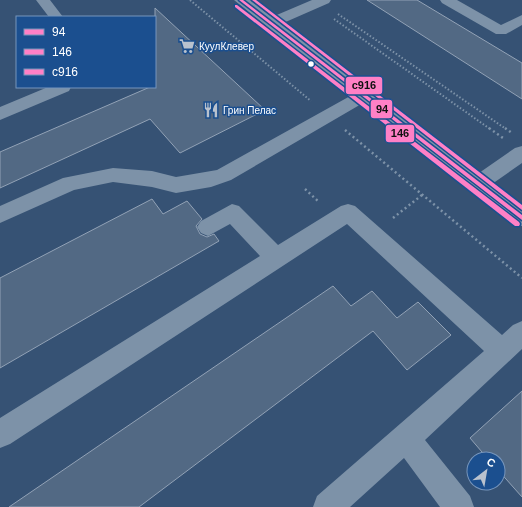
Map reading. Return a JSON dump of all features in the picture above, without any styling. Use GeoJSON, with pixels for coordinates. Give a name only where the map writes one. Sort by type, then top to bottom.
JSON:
{"type":"FeatureCollection","features":[{"type":"Feature","properties":{"kind":"street"},"geometry":{"type":"LineString","coordinates":[[43,0],[55,16]]}},
{"type":"Feature","properties":{"kind":"street"},"geometry":{"type":"LineString","coordinates":[[241,0],[522,218]]}},
{"type":"Feature","properties":{"kind":"street"},"geometry":{"type":"LineString","coordinates":[[447,0],[501,31],[522,19]]}},
{"type":"Feature","properties":{"kind":"street"},"geometry":{"type":"LineString","coordinates":[[270,23],[319,2]]}},
{"type":"Feature","properties":{"kind":"street"},"geometry":{"type":"LineString","coordinates":[[0,114],[61,88]]}},
{"type":"Feature","properties":{"kind":"street"},"geometry":{"type":"LineString","coordinates":[[0,215],[70,183],[113,175],[176,185],[211,179],[224,175],[364,95]]}},
{"type":"Feature","properties":{"kind":"street"},"geometry":{"type":"LineString","coordinates":[[478,184],[516,144]]}},
{"type":"Feature","properties":{"kind":"street"},"geometry":{"type":"LineString","coordinates":[[208,227],[232,212],[276,258]]}},
{"type":"Feature","properties":{"kind":"street"},"geometry":{"type":"LineString","coordinates":[[0,434],[348,212],[502,351]]}},
{"type":"Feature","properties":{"kind":"street"},"geometry":{"type":"LineString","coordinates":[[328,507],[522,333]]}},
{"type":"Feature","properties":{"kind":"street"},"geometry":{"type":"LineString","coordinates":[[406,438],[459,507]]}},
{"type":"Feature","properties":{"kind":"path"},"geometry":{"type":"LineString","coordinates":[[190,0],[522,278]]}},
{"type":"Feature","properties":{"kind":"path"},"geometry":{"type":"LineString","coordinates":[[319,2],[516,144]]}},
{"type":"Feature","properties":{"kind":"path"},"geometry":{"type":"LineString","coordinates":[[319,2],[516,144]]}},
{"type":"Feature","properties":{"kind":"path"},"geometry":{"type":"LineString","coordinates":[[371,234],[422,195]]}},
{"type":"Feature","properties":{"kind":"building"},"geometry":{"type":"Polygon","coordinates":[[[367,0],[417,0],[522,63],[522,99],[367,0]]]}},
{"type":"Feature","properties":{"kind":"building"},"geometry":{"type":"Polygon","coordinates":[[[155,8],[265,110],[180,153],[150,119],[0,188],[0,152],[148,88],[156,88],[155,8]]]}},
{"type":"Feature","properties":{"kind":"building"},"geometry":{"type":"Polygon","coordinates":[[[152,199],[163,214],[187,201],[202,219],[196,226],[200,234],[207,237],[214,234],[219,241],[0,368],[0,278],[152,199]]]}},
{"type":"Feature","properties":{"kind":"building"},"geometry":{"type":"Polygon","coordinates":[[[333,286],[351,306],[372,291],[397,318],[418,302],[451,335],[407,370],[373,331],[139,507],[9,507],[333,286]]]}},
{"type":"Feature","properties":{"kind":"building"},"geometry":{"type":"Polygon","coordinates":[[[522,391],[522,497],[506,479],[506,451],[481,451],[470,438],[522,391]]]}},
{"type":"Feature","properties":{"kind":"transit line","name":"94"},"geometry":{"type":"LineString","coordinates":[[241,0],[522,218]]}},
{"type":"Feature","properties":{"kind":"transit line","name":"с916"},"geometry":{"type":"LineString","coordinates":[[254,0],[522,208]]}},
{"type":"Feature","properties":{"kind":"transit line","name":"146"},"geometry":{"type":"LineString","coordinates":[[236,6],[517,224]]}},
{"type":"Feature","properties":{"kind":"place","name":"КуулКлевер"},"geometry":{"type":"Point","coordinates":[187,46]}},
{"type":"Feature","properties":{"kind":"place","name":"Грин Пелас"},"geometry":{"type":"Point","coordinates":[211,110]}}]}
